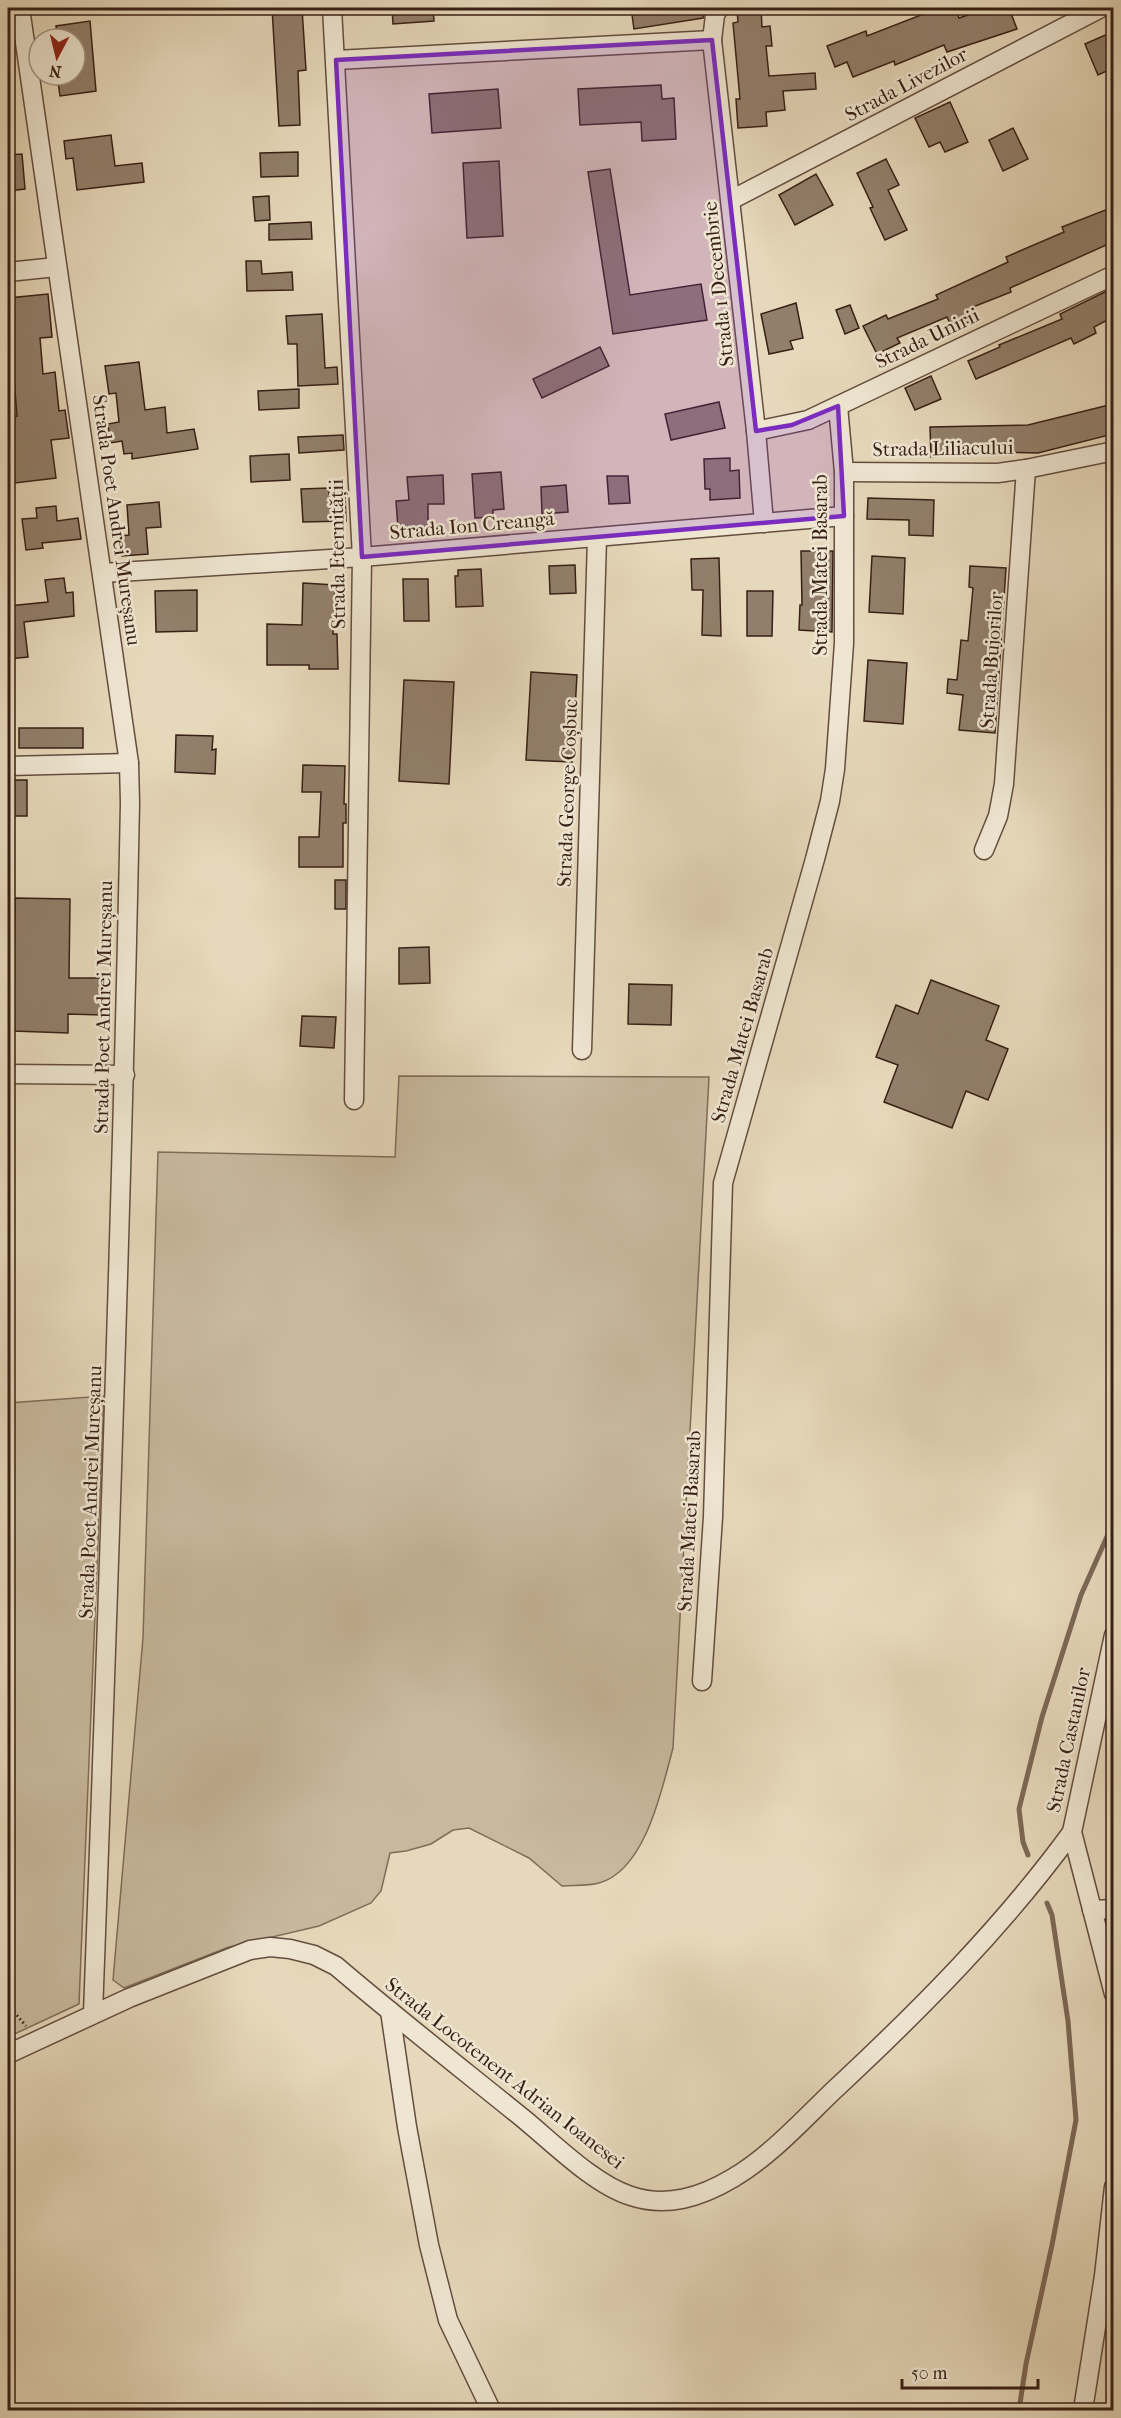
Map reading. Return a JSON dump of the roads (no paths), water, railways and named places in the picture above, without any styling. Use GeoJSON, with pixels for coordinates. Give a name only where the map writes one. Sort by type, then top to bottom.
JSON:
{"type":"FeatureCollection","features":[{"type":"Feature","properties":{"kind":"street","name":"Strada Poet Andrei Mureșanu"},"geometry":{"type":"LineString","coordinates":[[20,8],[129,763],[125,1075],[111,1554],[93,2014]]}},
{"type":"Feature","properties":{"kind":"street","name":"Strada Eternității"},"geometry":{"type":"LineString","coordinates":[[332,8],[362,557],[354,1100]]}},
{"type":"Feature","properties":{"kind":"street","name":"Strada 1 Decembrie"},"geometry":{"type":"LineString","coordinates":[[718,8],[712,40],[756,431],[764,523]]}},
{"type":"Feature","properties":{"kind":"street","name":"Strada Livezilor"},"geometry":{"type":"LineString","coordinates":[[731,201],[1101,8]]}},
{"type":"Feature","properties":{"kind":"street"},"geometry":{"type":"LineString","coordinates":[[336,60],[712,40]]}},
{"type":"Feature","properties":{"kind":"street"},"geometry":{"type":"LineString","coordinates":[[8,272],[56,267]]}},
{"type":"Feature","properties":{"kind":"street","name":"Strada Unirii"},"geometry":{"type":"LineString","coordinates":[[756,431],[792,425],[838,406],[1113,275]]}},
{"type":"Feature","properties":{"kind":"street","name":"Strada Matei Basarab"},"geometry":{"type":"LineString","coordinates":[[702,1681],[713,1517],[723,1183],[830,801],[838,736],[843,655],[844,472],[838,406]]}},
{"type":"Feature","properties":{"kind":"street","name":"Strada Liliacului"},"geometry":{"type":"LineString","coordinates":[[844,472],[998,473],[1026,470],[1113,451]]}},
{"type":"Feature","properties":{"kind":"street","name":"Strada Bujorilor"},"geometry":{"type":"LineString","coordinates":[[984,849],[998,816],[1004,784],[1026,470]]}},
{"type":"Feature","properties":{"kind":"street","name":"Strada Ion Creangă"},"geometry":{"type":"LineString","coordinates":[[103,573],[362,557],[844,516]]}},
{"type":"Feature","properties":{"kind":"street","name":"Strada George Coșbuc"},"geometry":{"type":"LineString","coordinates":[[582,1050],[597,538]]}},
{"type":"Feature","properties":{"kind":"street"},"geometry":{"type":"LineString","coordinates":[[8,766],[129,763]]}},
{"type":"Feature","properties":{"kind":"street"},"geometry":{"type":"LineString","coordinates":[[8,1074],[125,1075]]}},
{"type":"Feature","properties":{"kind":"street","name":"Strada Castanilor"},"geometry":{"type":"LineString","coordinates":[[1113,1635],[1072,1832],[1113,1994]]}},
{"type":"Feature","properties":{"kind":"street","name":"Strada Locotenent Adrian Ioanesei"},"geometry":{"type":"LineString","coordinates":[[8,2054],[93,2014],[250,1950],[270,1947],[314,1955],[336,1966],[564,2154],[610,2187],[629,2196],[647,2200],[665,2202],[683,2199],[734,2178],[771,2149],[909,2021],[1005,1917],[1072,1832]]}},
{"type":"Feature","properties":{"kind":"street"},"geometry":{"type":"LineString","coordinates":[[1092,1910],[1113,1909]]}},
{"type":"Feature","properties":{"kind":"street"},"geometry":{"type":"LineString","coordinates":[[390,2012],[407,2127],[429,2245],[448,2320],[491,2410]]}},
{"type":"Feature","properties":{"kind":"street"},"geometry":{"type":"LineString","coordinates":[[1083,2410],[1108,2276],[1113,2187]]}},
{"type":"Feature","properties":{"kind":"waterway"},"geometry":{"type":"LineString","coordinates":[[1028,1855],[1023,1842],[1019,1809],[1042,1717],[1081,1595],[1114,1521]]}},
{"type":"Feature","properties":{"kind":"waterway"},"geometry":{"type":"LineString","coordinates":[[1019,2410],[1026,2364],[1076,2120],[1068,2021],[1052,1915],[1047,1903]]}}]}
